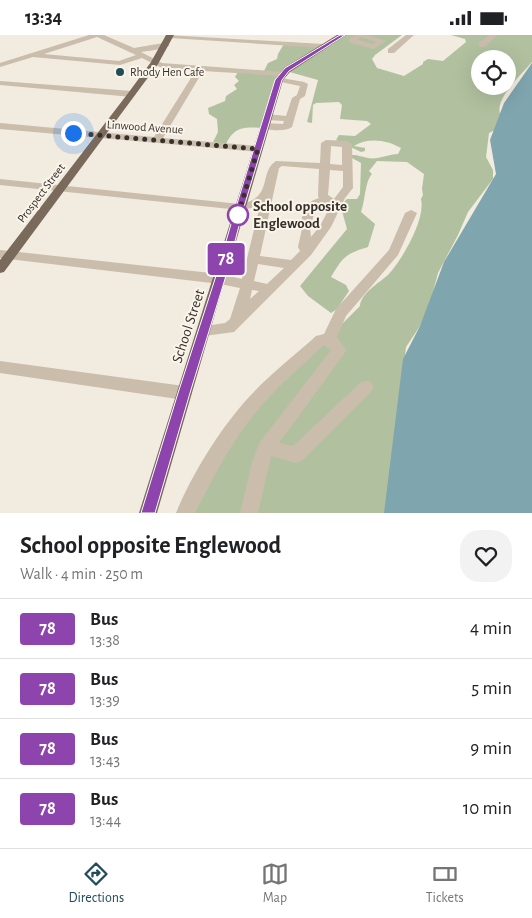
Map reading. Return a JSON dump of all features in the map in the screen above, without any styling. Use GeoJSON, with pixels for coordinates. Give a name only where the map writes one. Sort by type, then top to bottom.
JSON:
{"type":"FeatureCollection","features":[{"type":"Feature","properties":{"kind":"main road"},"geometry":{"type":"LineString","coordinates":[[280,77],[323,46],[342,35]]}},
{"type":"Feature","properties":{"kind":"main road","name":"Prospect Street"},"geometry":{"type":"LineString","coordinates":[[0,269],[5,255],[60,189],[132,94],[155,62],[169,38]]}},
{"type":"Feature","properties":{"kind":"main road","name":"School Street"},"geometry":{"type":"LineString","coordinates":[[148,513],[280,77]]}},
{"type":"Feature","properties":{"kind":"street"},"geometry":{"type":"LineString","coordinates":[[0,65],[97,35],[133,50],[160,65],[280,77],[304,84],[301,96],[296,99],[289,119],[266,122]]}},
{"type":"Feature","properties":{"kind":"street"},"geometry":{"type":"LineString","coordinates":[[391,51],[410,35]]}},
{"type":"Feature","properties":{"kind":"street"},"geometry":{"type":"LineString","coordinates":[[482,45],[493,35]]}},
{"type":"Feature","properties":{"kind":"street"},"geometry":{"type":"LineString","coordinates":[[133,50],[155,48],[169,38],[323,46]]}},
{"type":"Feature","properties":{"kind":"street"},"geometry":{"type":"LineString","coordinates":[[33,55],[120,63],[143,55]]}},
{"type":"Feature","properties":{"kind":"street"},"geometry":{"type":"LineString","coordinates":[[157,140],[174,108],[201,68]]}},
{"type":"Feature","properties":{"kind":"street"},"geometry":{"type":"LineString","coordinates":[[0,83],[132,94]]}},
{"type":"Feature","properties":{"kind":"street","name":"Linwood Avenue"},"geometry":{"type":"LineString","coordinates":[[0,126],[258,149]]}},
{"type":"Feature","properties":{"kind":"street"},"geometry":{"type":"LineString","coordinates":[[306,252],[304,247],[310,207],[312,204],[330,203],[348,188],[347,144],[326,143],[323,196],[330,203]]}},
{"type":"Feature","properties":{"kind":"street"},"geometry":{"type":"LineString","coordinates":[[235,323],[247,285],[274,167],[280,163],[348,168]]}},
{"type":"Feature","properties":{"kind":"street"},"geometry":{"type":"LineString","coordinates":[[0,182],[240,207],[253,205],[268,192]]}},
{"type":"Feature","properties":{"kind":"street"},"geometry":{"type":"LineString","coordinates":[[204,331],[229,328],[295,265],[325,227],[330,203]]}},
{"type":"Feature","properties":{"kind":"street"},"geometry":{"type":"LineString","coordinates":[[184,513],[212,461],[238,422],[256,400],[325,340],[341,313],[394,252],[411,213]]}},
{"type":"Feature","properties":{"kind":"street"},"geometry":{"type":"LineString","coordinates":[[5,255],[220,279],[270,289]]}},
{"type":"Feature","properties":{"kind":"street"},"geometry":{"type":"LineString","coordinates":[[253,259],[295,265]]}},
{"type":"Feature","properties":{"kind":"street"},"geometry":{"type":"LineString","coordinates":[[249,513],[260,462],[266,447],[338,350],[334,342],[325,340]]}},
{"type":"Feature","properties":{"kind":"street"},"geometry":{"type":"LineString","coordinates":[[0,367],[184,393]]}},
{"type":"Feature","properties":{"kind":"street"},"geometry":{"type":"LineString","coordinates":[[266,447],[296,455],[366,387]]}},
{"type":"Feature","properties":{"kind":"green space"},"geometry":{"type":"Polygon","coordinates":[[[341,35],[402,35],[372,59],[377,68],[404,76],[428,59],[443,61],[466,42],[465,39],[451,35],[532,35],[532,62],[516,80],[516,50],[471,50],[471,95],[505,95],[500,108],[501,116],[510,131],[493,131],[489,133],[486,157],[493,170],[493,179],[468,212],[438,273],[429,307],[420,326],[406,347],[386,513],[189,513],[257,402],[330,336],[360,306],[367,293],[388,275],[406,250],[420,217],[424,174],[407,162],[377,161],[369,171],[372,174],[368,181],[361,212],[375,224],[368,247],[345,257],[331,277],[346,285],[349,291],[337,309],[331,313],[308,296],[300,286],[347,229],[342,211],[345,207],[344,202],[347,199],[357,199],[360,194],[361,163],[352,158],[352,155],[376,158],[398,154],[401,148],[384,141],[365,141],[354,146],[365,148],[365,151],[361,152],[336,140],[339,135],[355,136],[371,124],[367,121],[340,119],[342,105],[339,102],[316,103],[313,105],[312,123],[307,122],[318,80],[286,71],[265,128],[252,127],[237,130],[226,144],[213,142],[218,132],[217,119],[209,114],[208,108],[225,101],[226,96],[237,89],[234,85],[239,81],[235,77],[239,70],[264,71],[268,63],[277,59],[285,42],[324,45],[341,35]]]}},
{"type":"Feature","properties":{"kind":"water"},"geometry":{"type":"Polygon","coordinates":[[[532,63],[532,513],[384,513],[403,359],[420,326],[444,262],[496,174],[490,140],[504,103],[510,95],[516,95],[516,86],[532,63]]]}},
{"type":"Feature","properties":{"kind":"bus line","name":"78"},"geometry":{"type":"LineString","coordinates":[[148,513],[279,80],[287,70],[342,35]]}},
{"type":"Feature","properties":{"kind":"place","name":"Rhody Hen Cafe"},"geometry":{"type":"Point","coordinates":[120,72]}},
{"type":"Feature","properties":{"kind":"place","name":"School opposite Englewood"},"geometry":{"type":"Point","coordinates":[238,215]}},
{"type":"Feature","properties":{"kind":"route"},"geometry":{"type":"LineString","coordinates":[[73,133],[258,149],[238,215]]}}]}
